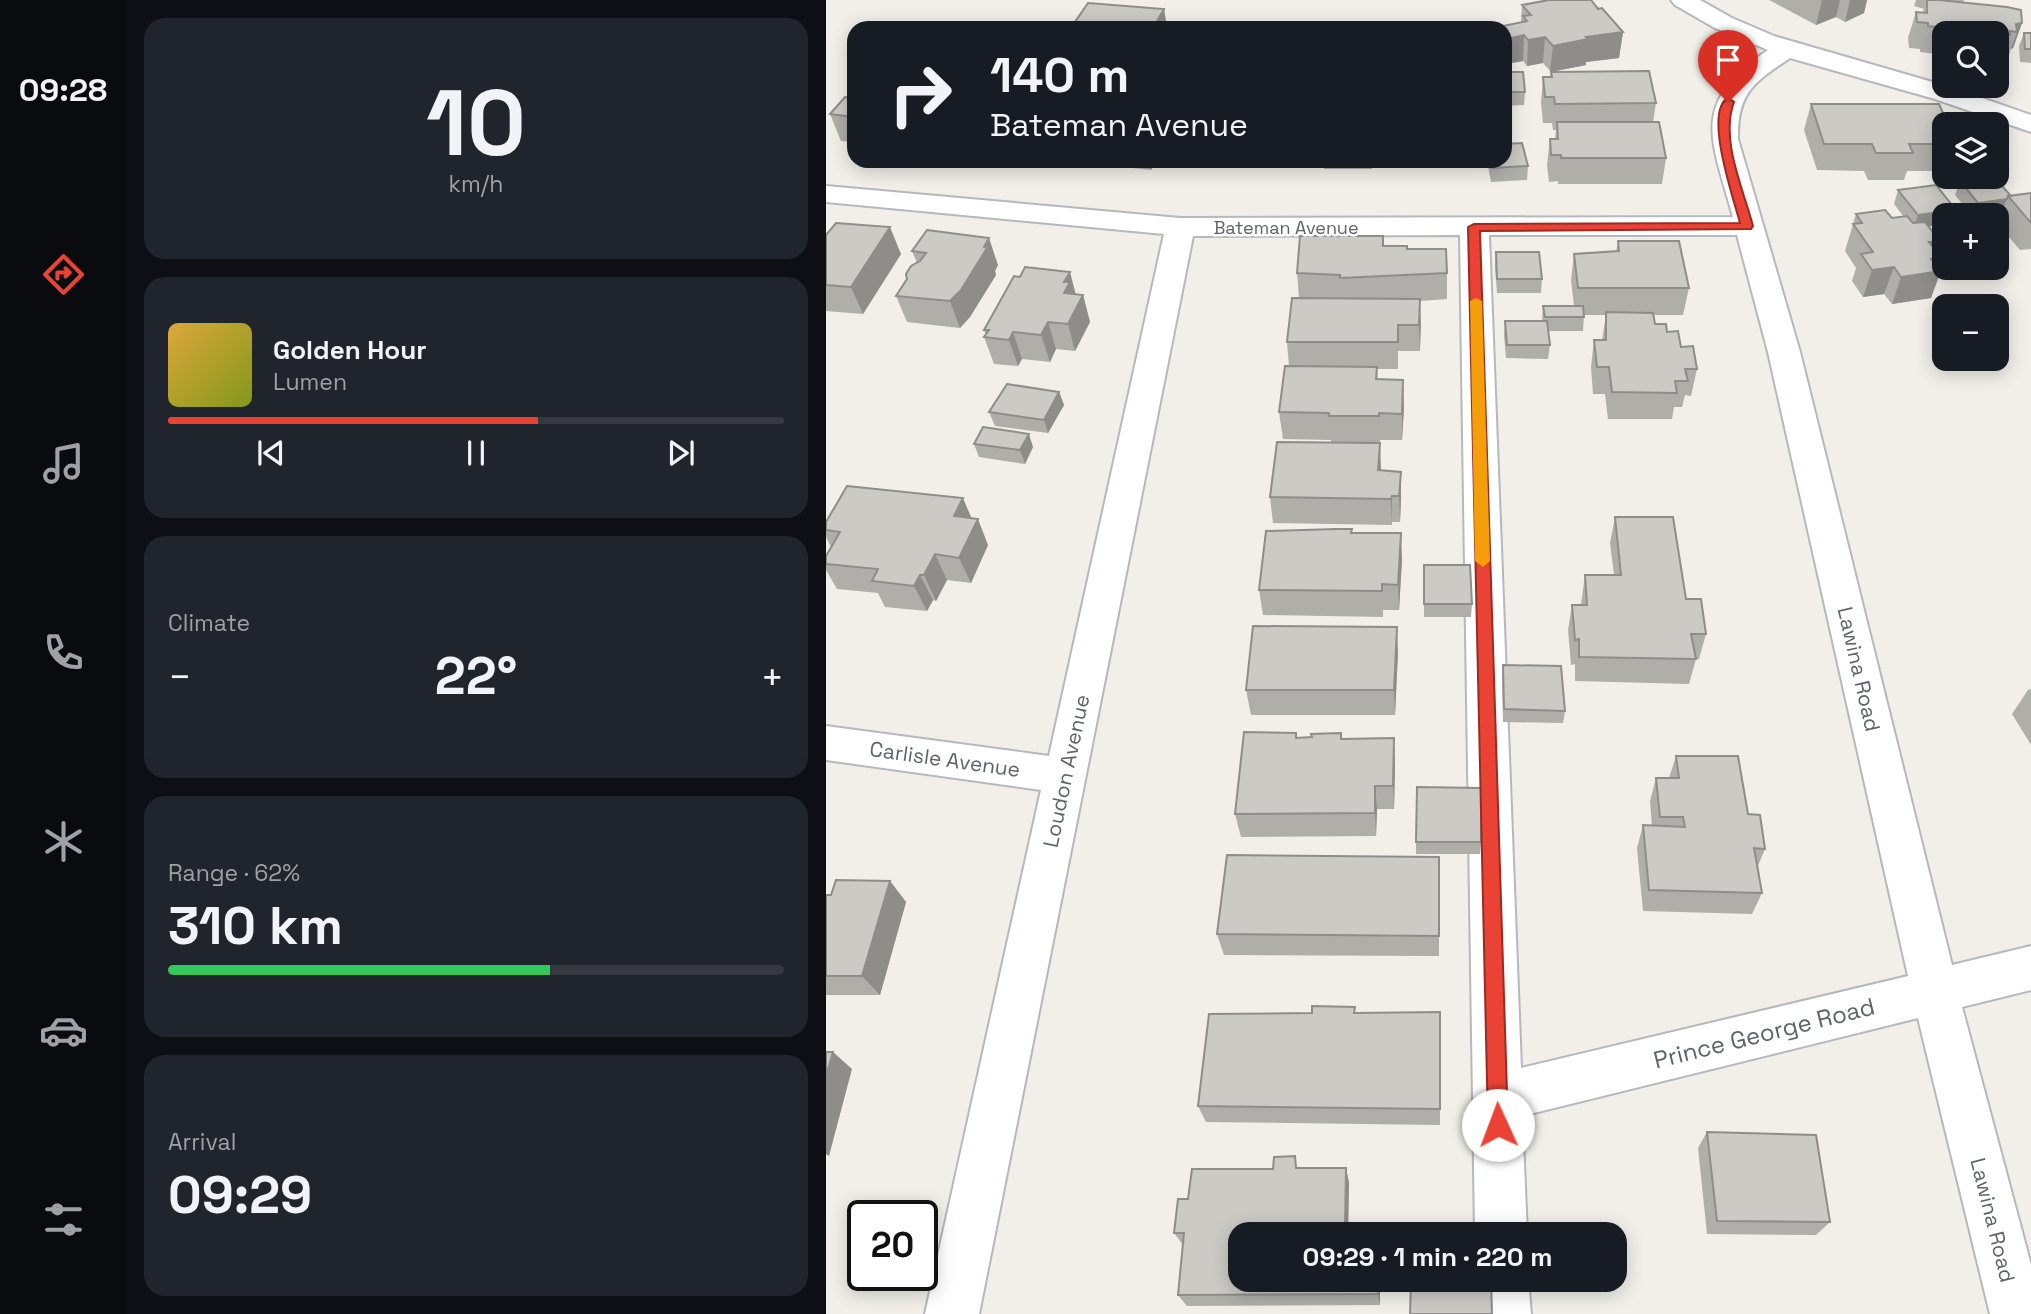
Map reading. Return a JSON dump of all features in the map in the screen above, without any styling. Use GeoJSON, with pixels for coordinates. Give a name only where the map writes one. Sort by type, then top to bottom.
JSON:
{"type":"FeatureCollection","features":[{"type":"Feature","properties":{"kind":"street"},"geometry":{"type":"LineString","coordinates":[[1683,0],[1732,28],[1786,49],[1932,90]]}},
{"type":"Feature","properties":{"kind":"street","name":"Lawina Road"},"geometry":{"type":"LineString","coordinates":[[1786,49],[1736,88],[1723,117],[1725,139],[1784,352],[1935,991],[2017,1314]]}},
{"type":"Feature","properties":{"kind":"street"},"geometry":{"type":"LineString","coordinates":[[2009,93],[2018,93]]}},
{"type":"Feature","properties":{"kind":"street"},"geometry":{"type":"LineString","coordinates":[[1956,98],[2031,124]]}},
{"type":"Feature","properties":{"kind":"street","name":"Bateman Avenue"},"geometry":{"type":"LineString","coordinates":[[826,194],[1180,227],[1747,226]]}},
{"type":"Feature","properties":{"kind":"street","name":"Loudon Avenue"},"geometry":{"type":"LineString","coordinates":[[952,1314],[1180,227]]}},
{"type":"Feature","properties":{"kind":"street"},"geometry":{"type":"LineString","coordinates":[[1474,227],[1501,1222]]}},
{"type":"Feature","properties":{"kind":"street","name":"Carlisle Avenue"},"geometry":{"type":"LineString","coordinates":[[826,743],[1065,776]]}},
{"type":"Feature","properties":{"kind":"street","name":"Prince George Road"},"geometry":{"type":"LineString","coordinates":[[1497,1098],[2031,968]]}},
{"type":"Feature","properties":{"kind":"street"},"geometry":{"type":"LineString","coordinates":[[1503,1292],[1504,1314]]}},
{"type":"Feature","properties":{"kind":"building"},"geometry":{"type":"Polygon","coordinates":[[[1549,0],[1591,0],[1598,9],[1602,8],[1623,32],[1586,37],[1588,39],[1553,46],[1545,37],[1528,40],[1524,35],[1512,38],[1512,24],[1527,21],[1523,16],[1531,15],[1522,5],[1549,0]]]}},
{"type":"Feature","properties":{"kind":"building"},"geometry":{"type":"Polygon","coordinates":[[[1927,0],[2007,7],[2021,10],[2022,23],[2016,24],[2017,32],[2010,31],[2010,35],[2009,21],[1932,21],[1932,26],[1928,26],[1928,23],[1917,22],[1916,12],[1927,13],[1927,0]]]}},
{"type":"Feature","properties":{"kind":"building"},"geometry":{"type":"Polygon","coordinates":[[[1088,3],[1164,9],[1157,21],[1076,21],[1088,3]]]}},
{"type":"Feature","properties":{"kind":"building"},"geometry":{"type":"Polygon","coordinates":[[[2024,33],[2031,33],[2031,49],[2025,49],[2024,33]]]}},
{"type":"Feature","properties":{"kind":"building"},"geometry":{"type":"Polygon","coordinates":[[[1649,71],[1656,103],[1555,104],[1554,97],[1545,97],[1543,77],[1552,77],[1551,72],[1649,71]]]}},
{"type":"Feature","properties":{"kind":"building"},"geometry":{"type":"Polygon","coordinates":[[[1512,72],[1523,72],[1525,92],[1512,92],[1512,72]]]}},
{"type":"Feature","properties":{"kind":"building"},"geometry":{"type":"Polygon","coordinates":[[[845,97],[847,97],[847,116],[830,114],[845,97]]]}},
{"type":"Feature","properties":{"kind":"building"},"geometry":{"type":"Polygon","coordinates":[[[1811,104],[1939,104],[1943,112],[1932,112],[1932,144],[1909,144],[1913,153],[1876,153],[1872,144],[1824,144],[1811,104]]]}},
{"type":"Feature","properties":{"kind":"building"},"geometry":{"type":"Polygon","coordinates":[[[1557,122],[1659,122],[1666,158],[1561,158],[1561,155],[1551,155],[1550,139],[1558,139],[1557,122]]]}},
{"type":"Feature","properties":{"kind":"building"},"geometry":{"type":"Polygon","coordinates":[[[1522,143],[1528,166],[1512,167],[1512,144],[1522,143]]]}},
{"type":"Feature","properties":{"kind":"building"},"geometry":{"type":"Polygon","coordinates":[[[1932,186],[1932,189],[1939,189],[1950,203],[1932,203],[1932,213],[1918,215],[1898,190],[1932,186]]]}},
{"type":"Feature","properties":{"kind":"building"},"geometry":{"type":"Polygon","coordinates":[[[1967,189],[2005,189],[2011,196],[2007,199],[1978,203],[1967,189]]]}},
{"type":"Feature","properties":{"kind":"building"},"geometry":{"type":"Polygon","coordinates":[[[2031,193],[2031,223],[2008,196],[2031,193]]]}},
{"type":"Feature","properties":{"kind":"building"},"geometry":{"type":"Polygon","coordinates":[[[1885,210],[1892,218],[1907,216],[1913,223],[1925,222],[1932,231],[1932,242],[1929,242],[1932,246],[1932,272],[1901,277],[1894,267],[1872,270],[1861,254],[1873,252],[1853,224],[1862,223],[1856,214],[1885,210]]]}},
{"type":"Feature","properties":{"kind":"building"},"geometry":{"type":"Polygon","coordinates":[[[836,223],[890,227],[851,287],[826,285],[826,235],[836,223]]]}},
{"type":"Feature","properties":{"kind":"building"},"geometry":{"type":"Polygon","coordinates":[[[927,230],[989,238],[984,247],[987,248],[961,290],[950,301],[896,296],[907,279],[906,274],[911,266],[920,261],[926,253],[912,251],[927,230]]]}},
{"type":"Feature","properties":{"kind":"building"},"geometry":{"type":"Polygon","coordinates":[[[1300,236],[1383,236],[1383,246],[1446,249],[1447,273],[1340,278],[1340,275],[1297,273],[1300,236]]]}},
{"type":"Feature","properties":{"kind":"building"},"geometry":{"type":"Polygon","coordinates":[[[1618,241],[1679,241],[1689,288],[1578,288],[1574,254],[1619,251],[1618,241]]]}},
{"type":"Feature","properties":{"kind":"building"},"geometry":{"type":"Polygon","coordinates":[[[1496,252],[1539,252],[1542,279],[1497,279],[1496,252]]]}},
{"type":"Feature","properties":{"kind":"building"},"geometry":{"type":"Polygon","coordinates":[[[1025,267],[1070,272],[1064,282],[1070,282],[1064,293],[1083,295],[1068,324],[1048,322],[1041,335],[1013,332],[1009,340],[984,337],[989,330],[984,330],[1014,276],[1020,277],[1025,267]]]}},
{"type":"Feature","properties":{"kind":"building"},"geometry":{"type":"Polygon","coordinates":[[[1292,298],[1420,299],[1419,325],[1398,325],[1398,342],[1287,342],[1292,298]]]}},
{"type":"Feature","properties":{"kind":"building"},"geometry":{"type":"Polygon","coordinates":[[[1543,306],[1583,306],[1584,317],[1545,317],[1543,306]]]}},
{"type":"Feature","properties":{"kind":"building"},"geometry":{"type":"Polygon","coordinates":[[[1606,312],[1653,313],[1655,324],[1666,324],[1667,332],[1678,331],[1681,347],[1693,346],[1697,369],[1685,369],[1688,381],[1675,381],[1677,393],[1612,392],[1609,367],[1597,367],[1594,340],[1606,340],[1606,312]]]}},
{"type":"Feature","properties":{"kind":"building"},"geometry":{"type":"Polygon","coordinates":[[[1505,321],[1547,321],[1550,345],[1507,345],[1505,321]]]}},
{"type":"Feature","properties":{"kind":"building"},"geometry":{"type":"Polygon","coordinates":[[[1285,366],[1377,367],[1376,379],[1403,380],[1402,414],[1329,416],[1329,413],[1279,412],[1285,366]]]}},
{"type":"Feature","properties":{"kind":"building"},"geometry":{"type":"Polygon","coordinates":[[[1007,384],[1059,392],[1044,420],[989,412],[1007,384]]]}},
{"type":"Feature","properties":{"kind":"building"},"geometry":{"type":"Polygon","coordinates":[[[983,427],[1029,434],[1020,450],[974,444],[983,427]]]}},
{"type":"Feature","properties":{"kind":"building"},"geometry":{"type":"Polygon","coordinates":[[[1277,442],[1380,443],[1378,470],[1401,472],[1399,496],[1392,496],[1391,499],[1270,497],[1277,442]]]}},
{"type":"Feature","properties":{"kind":"building"},"geometry":{"type":"Polygon","coordinates":[[[847,486],[963,498],[954,516],[978,519],[959,558],[935,554],[924,575],[920,575],[914,586],[872,581],[878,569],[826,564],[826,556],[840,532],[826,530],[826,522],[847,486]]]}},
{"type":"Feature","properties":{"kind":"building"},"geometry":{"type":"Polygon","coordinates":[[[1615,517],[1673,517],[1686,599],[1701,599],[1706,634],[1691,634],[1696,659],[1579,657],[1579,639],[1575,640],[1572,605],[1587,605],[1585,575],[1621,575],[1615,517]]]}},
{"type":"Feature","properties":{"kind":"building"},"geometry":{"type":"Polygon","coordinates":[[[1352,529],[1351,533],[1401,533],[1398,585],[1382,584],[1382,591],[1259,590],[1266,531],[1352,529]]]}},
{"type":"Feature","properties":{"kind":"building"},"geometry":{"type":"Polygon","coordinates":[[[1424,565],[1470,565],[1472,604],[1424,604],[1424,565]]]}},
{"type":"Feature","properties":{"kind":"building"},"geometry":{"type":"Polygon","coordinates":[[[1253,626],[1397,627],[1394,690],[1246,690],[1253,626]]]}},
{"type":"Feature","properties":{"kind":"building"},"geometry":{"type":"Polygon","coordinates":[[[1503,665],[1561,666],[1565,711],[1504,709],[1503,665]]]}},
{"type":"Feature","properties":{"kind":"building"},"geometry":{"type":"Polygon","coordinates":[[[1244,732],[1296,733],[1296,738],[1312,737],[1311,734],[1341,733],[1341,739],[1394,738],[1393,786],[1375,786],[1375,813],[1235,814],[1244,732]]]}},
{"type":"Feature","properties":{"kind":"building"},"geometry":{"type":"Polygon","coordinates":[[[1676,756],[1738,756],[1748,814],[1760,815],[1765,849],[1754,848],[1762,893],[1649,890],[1643,825],[1685,827],[1683,817],[1660,817],[1656,778],[1679,778],[1676,756]]]}},
{"type":"Feature","properties":{"kind":"building"},"geometry":{"type":"Polygon","coordinates":[[[1417,787],[1481,788],[1481,842],[1416,842],[1417,787]]]}},
{"type":"Feature","properties":{"kind":"building"},"geometry":{"type":"Polygon","coordinates":[[[1227,855],[1439,857],[1439,936],[1217,934],[1227,855]]]}},
{"type":"Feature","properties":{"kind":"building"},"geometry":{"type":"Polygon","coordinates":[[[836,880],[890,881],[862,976],[826,976],[826,895],[831,895],[836,880]]]}},
{"type":"Feature","properties":{"kind":"building"},"geometry":{"type":"Polygon","coordinates":[[[1312,1006],[1355,1007],[1354,1013],[1440,1012],[1440,1109],[1198,1106],[1209,1014],[1312,1013],[1312,1006]]]}},
{"type":"Feature","properties":{"kind":"building"},"geometry":{"type":"Polygon","coordinates":[[[826,1052],[833,1052],[826,1076],[826,1052]]]}},
{"type":"Feature","properties":{"kind":"building"},"geometry":{"type":"Polygon","coordinates":[[[1707,1132],[1816,1135],[1830,1222],[1717,1221],[1707,1132]]]}},
{"type":"Feature","properties":{"kind":"building"},"geometry":{"type":"Polygon","coordinates":[[[1295,1156],[1296,1168],[1346,1168],[1345,1222],[1228,1222],[1228,1292],[1378,1294],[1178,1295],[1184,1233],[1174,1233],[1178,1199],[1188,1199],[1192,1169],[1273,1169],[1274,1157],[1295,1156]]]}},
{"type":"Feature","properties":{"kind":"building"},"geometry":{"type":"Polygon","coordinates":[[[1411,1292],[1491,1292],[1492,1314],[1410,1314],[1411,1292]]]}},
{"type":"Feature","properties":{"kind":"slow traffic"},"geometry":{"type":"LineString","coordinates":[[1476,301],[1483,561]]}},
{"type":"Feature","properties":{"kind":"route"},"geometry":{"type":"LineString","coordinates":[[1498,1125],[1474,227],[1747,226],[1725,139],[1723,117],[1728,102]]}}]}
